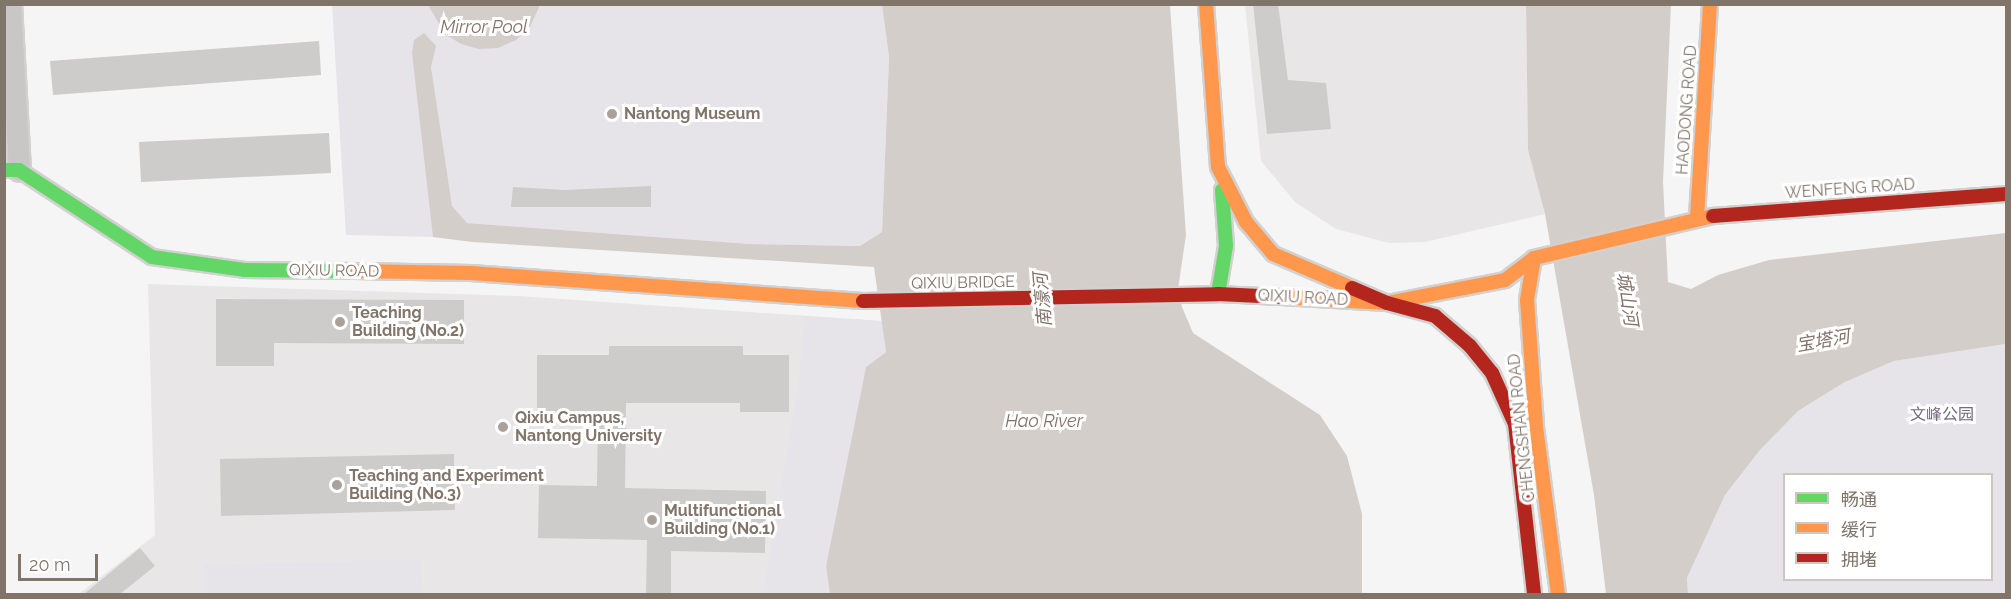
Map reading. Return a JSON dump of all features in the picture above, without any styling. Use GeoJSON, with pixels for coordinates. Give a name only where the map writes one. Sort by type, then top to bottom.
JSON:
{"type":"FeatureCollection","features":[{"type":"Feature","properties":{"kind":"main road","name":"CHENGSHAN ROAD"},"geometry":{"type":"LineString","coordinates":[[1206,4],[1218,167],[1246,222],[1273,254],[1387,303],[1435,316],[1470,346],[1492,373],[1515,424],[1534,594]]}},
{"type":"Feature","properties":{"kind":"main road","name":"HAODONG ROAD"},"geometry":{"type":"LineString","coordinates":[[1697,217],[1710,4]]}},
{"type":"Feature","properties":{"kind":"main road"},"geometry":{"type":"LineString","coordinates":[[1218,167],[1227,218],[1218,294]]}},
{"type":"Feature","properties":{"kind":"main road","name":"QIXIU ROAD"},"geometry":{"type":"LineString","coordinates":[[12,170],[152,257],[180,263],[244,270],[471,273],[840,302]]}},
{"type":"Feature","properties":{"kind":"main road","name":"WENFENG ROAD"},"geometry":{"type":"LineString","coordinates":[[1540,257],[1697,217],[2007,194]]}},
{"type":"Feature","properties":{"kind":"main road","name":"CHENGSHAN ROAD"},"geometry":{"type":"LineString","coordinates":[[1540,257],[1528,312],[1536,427],[1558,594]]}},
{"type":"Feature","properties":{"kind":"main road"},"geometry":{"type":"LineString","coordinates":[[1387,303],[1505,280],[1540,257]]}},
{"type":"Feature","properties":{"kind":"main road","name":"QIXIU ROAD"},"geometry":{"type":"LineString","coordinates":[[1196,294],[1387,303]]}},
{"type":"Feature","properties":{"kind":"main road","name":"QIXIU BRIDGE"},"geometry":{"type":"LineString","coordinates":[[840,302],[1196,294]]}},
{"type":"Feature","properties":{"kind":"street","name":"QIXIU ROAD"},"geometry":{"type":"LineString","coordinates":[[10,4],[12,170]]}},
{"type":"Feature","properties":{"kind":"shaded area"},"geometry":{"type":"Polygon","coordinates":[[[1245,5],[1526,5],[1528,150],[1545,214],[1425,242],[1389,243],[1336,229],[1295,202],[1261,161],[1245,5]]]}},
{"type":"Feature","properties":{"kind":"shaded area","name":"Qixiu Campus, Nantong University"},"geometry":{"type":"Polygon","coordinates":[[[148,284],[518,296],[882,321],[866,367],[826,566],[830,594],[79,594],[155,535],[148,284]]]}},
{"type":"Feature","properties":{"kind":"green space","name":"Nantong Museum"},"geometry":{"type":"Polygon","coordinates":[[[332,5],[882,5],[889,57],[882,232],[860,246],[750,244],[467,223],[433,237],[346,235],[332,5]]]}},
{"type":"Feature","properties":{"kind":"green space"},"geometry":{"type":"Polygon","coordinates":[[[804,316],[882,321],[886,352],[866,367],[826,566],[830,594],[763,594],[800,374],[804,316]]]}},
{"type":"Feature","properties":{"kind":"green space","name":"文峰公园"},"geometry":{"type":"Polygon","coordinates":[[[2006,344],[2006,594],[1688,594],[1687,578],[1725,495],[1760,450],[1798,411],[1845,382],[1894,361],[2006,344]]]}},
{"type":"Feature","properties":{"kind":"green space"},"geometry":{"type":"Polygon","coordinates":[[[421,559],[422,594],[204,594],[203,565],[421,559]]]}},
{"type":"Feature","properties":{"kind":"water","name":"Mirror Pool"},"geometry":{"type":"Polygon","coordinates":[[[428,5],[540,5],[530,27],[516,40],[498,48],[479,49],[461,44],[445,34],[428,5]]]}},
{"type":"Feature","properties":{"kind":"water","name":"Hao River"},"geometry":{"type":"Polygon","coordinates":[[[882,5],[1170,5],[1186,235],[1178,289],[1182,307],[1193,333],[1320,415],[1347,456],[1362,514],[1362,594],[830,594],[826,566],[866,367],[886,352],[874,267],[472,242],[433,237],[412,53],[414,40],[424,33],[436,46],[431,67],[452,206],[467,223],[750,244],[860,246],[882,232],[889,57],[882,5]]]}},
{"type":"Feature","properties":{"kind":"water"},"geometry":{"type":"Polygon","coordinates":[[[1526,5],[1671,5],[1663,182],[1668,282],[1691,289],[1718,275],[1769,260],[2006,233],[2006,344],[1894,361],[1845,382],[1798,411],[1760,450],[1725,495],[1687,578],[1688,594],[1606,594],[1594,495],[1545,214],[1528,150],[1526,5]]]}},
{"type":"Feature","properties":{"kind":"building"},"geometry":{"type":"Polygon","coordinates":[[[1253,4],[1278,4],[1288,80],[1326,83],[1331,129],[1267,134],[1253,4]]]}},
{"type":"Feature","properties":{"kind":"building"},"geometry":{"type":"Polygon","coordinates":[[[319,41],[321,75],[53,95],[50,61],[319,41]]]}},
{"type":"Feature","properties":{"kind":"building"},"geometry":{"type":"Polygon","coordinates":[[[329,133],[331,173],[141,182],[139,142],[329,133]]]}},
{"type":"Feature","properties":{"kind":"building"},"geometry":{"type":"Polygon","coordinates":[[[651,186],[651,207],[511,207],[513,187],[565,190],[651,186]]]}},
{"type":"Feature","properties":{"kind":"building","name":"Teaching Building (No.2)"},"geometry":{"type":"Polygon","coordinates":[[[216,299],[464,300],[464,344],[274,343],[274,366],[216,366],[216,299]]]}},
{"type":"Feature","properties":{"kind":"building"},"geometry":{"type":"Polygon","coordinates":[[[609,346],[743,346],[743,355],[789,355],[789,412],[740,412],[740,403],[626,403],[625,488],[766,491],[765,553],[671,551],[671,594],[646,594],[647,540],[538,538],[539,485],[597,486],[598,412],[537,413],[537,355],[609,355],[609,346]]]}},
{"type":"Feature","properties":{"kind":"building","name":"Teaching and Experiment Building (No.3)"},"geometry":{"type":"Polygon","coordinates":[[[454,454],[455,510],[221,516],[220,459],[454,454]]]}},
{"type":"Feature","properties":{"kind":"building"},"geometry":{"type":"Polygon","coordinates":[[[140,548],[155,566],[120,594],[84,594],[140,548]]]}},
{"type":"Feature","properties":{"kind":"traffic: fast"},"geometry":{"type":"LineString","coordinates":[[4,170],[19,170],[152,257],[244,270],[355,271]]}},
{"type":"Feature","properties":{"kind":"traffic: fast"},"geometry":{"type":"LineString","coordinates":[[1218,294],[1226,246],[1222,190]]}},
{"type":"Feature","properties":{"kind":"traffic: slow"},"geometry":{"type":"LineString","coordinates":[[1206,4],[1218,167],[1246,222],[1273,254],[1352,288]]}},
{"type":"Feature","properties":{"kind":"traffic: slow"},"geometry":{"type":"LineString","coordinates":[[1697,217],[1710,4]]}},
{"type":"Feature","properties":{"kind":"traffic: slow"},"geometry":{"type":"LineString","coordinates":[[1281,297],[1387,303],[1505,280],[1534,258],[1713,216]]}},
{"type":"Feature","properties":{"kind":"traffic: slow"},"geometry":{"type":"LineString","coordinates":[[1534,258],[1527,300],[1536,427],[1558,594]]}},
{"type":"Feature","properties":{"kind":"traffic: slow"},"geometry":{"type":"LineString","coordinates":[[355,271],[471,273],[863,301]]}},
{"type":"Feature","properties":{"kind":"traffic: jam"},"geometry":{"type":"LineString","coordinates":[[1713,216],[2006,194]]}},
{"type":"Feature","properties":{"kind":"traffic: jam"},"geometry":{"type":"LineString","coordinates":[[1352,288],[1387,303],[1435,316],[1470,346],[1492,373],[1515,424],[1534,594]]}},
{"type":"Feature","properties":{"kind":"traffic: jam"},"geometry":{"type":"LineString","coordinates":[[863,301],[1218,294],[1281,297]]}},
{"type":"Feature","properties":{"kind":"place","name":"Nantong Museum"},"geometry":{"type":"Point","coordinates":[612,114]}},
{"type":"Feature","properties":{"kind":"place","name":"Teaching Building (No.2)"},"geometry":{"type":"Point","coordinates":[340,322]}},
{"type":"Feature","properties":{"kind":"place","name":"Qixiu Campus, Nantong University"},"geometry":{"type":"Point","coordinates":[503,427]}},
{"type":"Feature","properties":{"kind":"place","name":"Teaching and Experiment Building (No.3)"},"geometry":{"type":"Point","coordinates":[337,485]}},
{"type":"Feature","properties":{"kind":"place","name":"Multifunctional Building (No.1)"},"geometry":{"type":"Point","coordinates":[652,520]}},
{"type":"Feature","properties":{"kind":"water label","name":"城山河"},"geometry":{"type":"Point","coordinates":[1627,299]}},
{"type":"Feature","properties":{"kind":"water label","name":"南濠河"},"geometry":{"type":"Point","coordinates":[1043,300]}},
{"type":"Feature","properties":{"kind":"water label","name":"宝塔河"},"geometry":{"type":"Point","coordinates":[1823,341]}}]}
